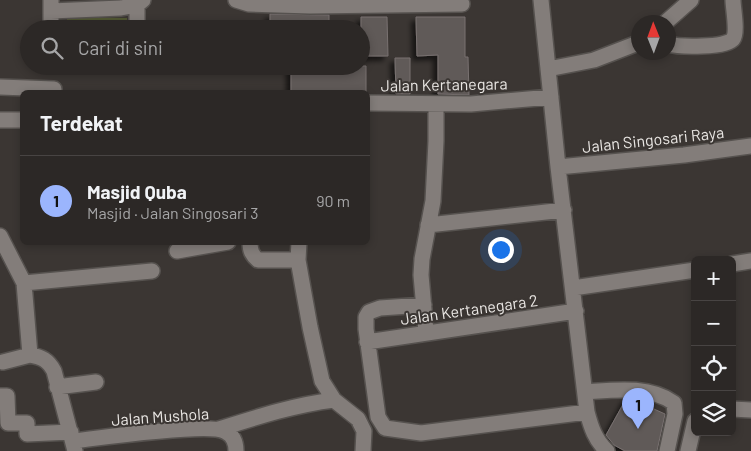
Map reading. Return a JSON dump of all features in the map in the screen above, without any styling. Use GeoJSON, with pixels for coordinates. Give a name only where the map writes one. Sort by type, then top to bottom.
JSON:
{"type":"FeatureCollection","features":[{"type":"Feature","properties":{"kind":"street"},"geometry":{"type":"LineString","coordinates":[[236,0],[249,4],[310,6],[396,2],[462,4]]}},
{"type":"Feature","properties":{"kind":"street"},"geometry":{"type":"LineString","coordinates":[[541,0],[558,167],[587,412],[591,427],[599,444],[607,451]]}},
{"type":"Feature","properties":{"kind":"street"},"geometry":{"type":"LineString","coordinates":[[674,15],[690,0]]}},
{"type":"Feature","properties":{"kind":"street"},"geometry":{"type":"LineString","coordinates":[[676,45],[712,44],[733,40],[735,36],[735,23],[732,0]]}},
{"type":"Feature","properties":{"kind":"street"},"geometry":{"type":"LineString","coordinates":[[51,20],[51,5],[121,8],[140,3],[138,20]]}},
{"type":"Feature","properties":{"kind":"street"},"geometry":{"type":"LineString","coordinates":[[548,69],[594,60],[631,46]]}},
{"type":"Feature","properties":{"kind":"street"},"geometry":{"type":"LineString","coordinates":[[0,87],[54,89]]}},
{"type":"Feature","properties":{"kind":"street","name":"Jalan Kertanegara"},"geometry":{"type":"LineString","coordinates":[[370,103],[471,104],[551,97]]}},
{"type":"Feature","properties":{"kind":"street"},"geometry":{"type":"LineString","coordinates":[[426,332],[421,275],[434,184],[436,104]]}},
{"type":"Feature","properties":{"kind":"street"},"geometry":{"type":"LineString","coordinates":[[0,120],[20,120]]}},
{"type":"Feature","properties":{"kind":"street","name":"Jalan Singosari Raya"},"geometry":{"type":"LineString","coordinates":[[558,167],[684,155],[751,146]]}},
{"type":"Feature","properties":{"kind":"street"},"geometry":{"type":"LineString","coordinates":[[428,224],[564,210]]}},
{"type":"Feature","properties":{"kind":"street"},"geometry":{"type":"LineString","coordinates":[[0,236],[24,283],[30,354]]}},
{"type":"Feature","properties":{"kind":"street"},"geometry":{"type":"LineString","coordinates":[[177,251],[211,245]]}},
{"type":"Feature","properties":{"kind":"street"},"geometry":{"type":"LineString","coordinates":[[250,245],[250,250],[258,260],[298,260]]}},
{"type":"Feature","properties":{"kind":"street"},"geometry":{"type":"LineString","coordinates":[[299,245],[298,260],[322,381],[334,400],[358,419],[364,430],[363,451]]}},
{"type":"Feature","properties":{"kind":"street"},"geometry":{"type":"LineString","coordinates":[[736,263],[751,261]]}},
{"type":"Feature","properties":{"kind":"street"},"geometry":{"type":"LineString","coordinates":[[24,283],[152,271]]}},
{"type":"Feature","properties":{"kind":"street"},"geometry":{"type":"LineString","coordinates":[[573,288],[691,271]]}},
{"type":"Feature","properties":{"kind":"street"},"geometry":{"type":"LineString","coordinates":[[424,305],[380,308],[369,312],[366,318],[367,342],[378,417],[384,428],[421,432],[587,412]]}},
{"type":"Feature","properties":{"kind":"street","name":"Jalan Kertanegara 2"},"geometry":{"type":"LineString","coordinates":[[367,342],[576,311]]}},
{"type":"Feature","properties":{"kind":"street"},"geometry":{"type":"LineString","coordinates":[[3,362],[30,354],[43,358],[50,364],[54,371],[73,441]]}},
{"type":"Feature","properties":{"kind":"street"},"geometry":{"type":"LineString","coordinates":[[57,387],[96,382]]}},
{"type":"Feature","properties":{"kind":"street"},"geometry":{"type":"LineString","coordinates":[[586,392],[638,390],[666,397],[674,403],[675,411],[667,451]]}},
{"type":"Feature","properties":{"kind":"street","name":"Jalan Mushola"},"geometry":{"type":"LineString","coordinates":[[0,396],[8,396],[8,424],[27,423],[27,434],[73,441],[184,429],[218,429],[227,432],[234,439],[236,451]]}},
{"type":"Feature","properties":{"kind":"street"},"geometry":{"type":"LineString","coordinates":[[218,429],[273,411],[334,400]]}},
{"type":"Feature","properties":{"kind":"street"},"geometry":{"type":"LineString","coordinates":[[736,410],[751,410]]}},
{"type":"Feature","properties":{"kind":"street"},"geometry":{"type":"LineString","coordinates":[[688,451],[691,436]]}},
{"type":"Feature","properties":{"kind":"green space"},"geometry":{"type":"Polygon","coordinates":[[[67,17],[127,18],[127,20],[67,20],[67,17]]]}},
{"type":"Feature","properties":{"kind":"building"},"geometry":{"type":"Polygon","coordinates":[[[270,14],[329,15],[329,20],[270,20],[270,14]]]}},
{"type":"Feature","properties":{"kind":"building"},"geometry":{"type":"Polygon","coordinates":[[[361,17],[387,17],[388,56],[370,56],[370,20],[361,20],[361,17]]]}},
{"type":"Feature","properties":{"kind":"building"},"geometry":{"type":"Polygon","coordinates":[[[416,17],[465,17],[465,57],[468,57],[469,95],[438,94],[438,55],[417,56],[416,17]]]}},
{"type":"Feature","properties":{"kind":"building"},"geometry":{"type":"Polygon","coordinates":[[[395,58],[410,58],[410,94],[396,94],[395,58]]]}},
{"type":"Feature","properties":{"kind":"building"},"geometry":{"type":"Polygon","coordinates":[[[291,75],[366,75],[366,90],[291,90],[291,75]]]}},
{"type":"Feature","properties":{"kind":"building"},"geometry":{"type":"Polygon","coordinates":[[[626,399],[634,400],[665,414],[657,451],[625,451],[614,445],[606,435],[626,399]]]}},
{"type":"Feature","properties":{"kind":"place","name":"Masjid Quba"},"geometry":{"type":"Point","coordinates":[638,429]}}]}
